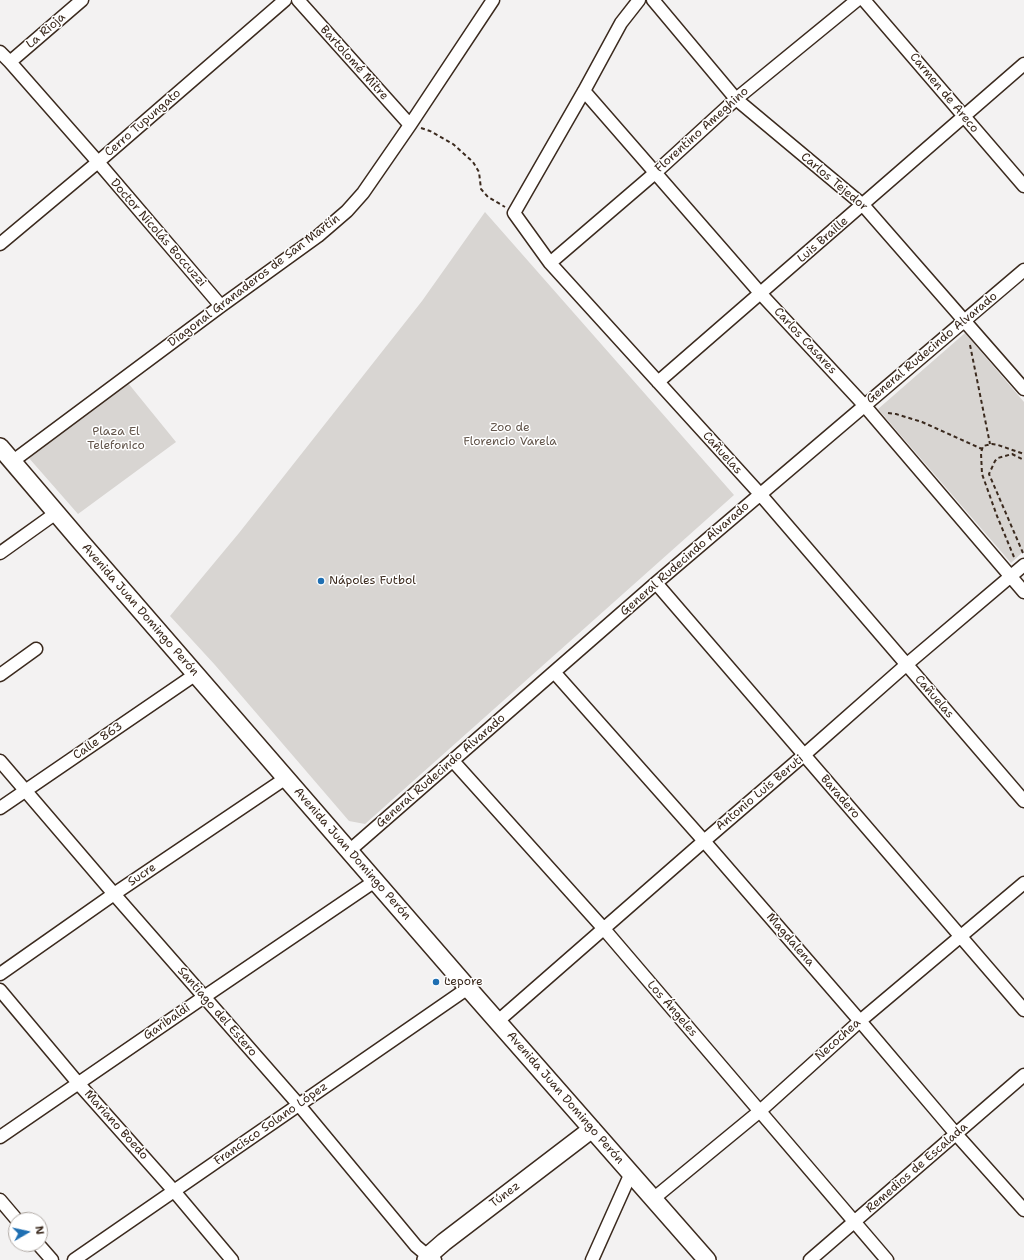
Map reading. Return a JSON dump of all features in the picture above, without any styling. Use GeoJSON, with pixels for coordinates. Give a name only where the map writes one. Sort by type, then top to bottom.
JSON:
{"type":"FeatureCollection","features":[{"type":"Feature","properties":{"kind":"main road","name":"Avenida Juan Domingo Perón"},"geometry":{"type":"LineString","coordinates":[[0,447],[468,988],[707,1260]]}},
{"type":"Feature","properties":{"kind":"main road","name":"Túnez"},"geometry":{"type":"LineString","coordinates":[[427,1259],[444,1242],[592,1129]]}},
{"type":"Feature","properties":{"kind":"street","name":"La Rioja"},"geometry":{"type":"LineString","coordinates":[[10,62],[82,0]]}},
{"type":"Feature","properties":{"kind":"street","name":"Cerro Tupungato"},"geometry":{"type":"LineString","coordinates":[[0,244],[98,162],[285,0]]}},
{"type":"Feature","properties":{"kind":"street","name":"Bartolomé Mitre"},"geometry":{"type":"LineString","coordinates":[[298,0],[410,126]]}},
{"type":"Feature","properties":{"kind":"street","name":"Diagonal Granaderos de San Martín"},"geometry":{"type":"LineString","coordinates":[[13,462],[221,306],[318,236],[347,210],[363,193],[410,126],[493,0]]}},
{"type":"Feature","properties":{"kind":"street"},"geometry":{"type":"LineString","coordinates":[[514,213],[621,23],[639,0]]}},
{"type":"Feature","properties":{"kind":"street","name":"Carlos Tejedor"},"geometry":{"type":"LineString","coordinates":[[654,0],[736,99],[863,204],[1024,389]]}},
{"type":"Feature","properties":{"kind":"street","name":"Florentino Ameghino"},"geometry":{"type":"LineString","coordinates":[[550,264],[655,173],[736,99],[858,0]]}},
{"type":"Feature","properties":{"kind":"street","name":"Carmen de Areco"},"geometry":{"type":"LineString","coordinates":[[864,0],[1024,186]]}},
{"type":"Feature","properties":{"kind":"street","name":"Doctor Nicolás Boccuzzi"},"geometry":{"type":"LineString","coordinates":[[0,52],[98,162],[221,306]]}},
{"type":"Feature","properties":{"kind":"street","name":"Luis Braille"},"geometry":{"type":"LineString","coordinates":[[658,382],[1024,64]]}},
{"type":"Feature","properties":{"kind":"street","name":"Carlos Casares"},"geometry":{"type":"LineString","coordinates":[[584,91],[761,294],[1018,570],[1024,592]]}},
{"type":"Feature","properties":{"kind":"street","name":"Cañuelas"},"geometry":{"type":"LineString","coordinates":[[514,213],[550,264],[760,494],[1024,802]]}},
{"type":"Feature","properties":{"kind":"street","name":"General Rudecindo Alvarado"},"geometry":{"type":"LineString","coordinates":[[349,851],[760,494],[868,409],[1024,270]]}},
{"type":"Feature","properties":{"kind":"street"},"geometry":{"type":"LineString","coordinates":[[0,553],[56,513]]}},
{"type":"Feature","properties":{"kind":"street","name":"Antonio Luis Beruti"},"geometry":{"type":"LineString","coordinates":[[498,1021],[906,665],[1018,570]]}},
{"type":"Feature","properties":{"kind":"street","name":"Baradero"},"geometry":{"type":"LineString","coordinates":[[656,583],[1024,1010]]}},
{"type":"Feature","properties":{"kind":"street"},"geometry":{"type":"LineString","coordinates":[[0,675],[36,648]]}},
{"type":"Feature","properties":{"kind":"street","name":"Magdalena"},"geometry":{"type":"LineString","coordinates":[[554,672],[704,841],[956,1134],[1024,1210]]}},
{"type":"Feature","properties":{"kind":"street","name":"Calle 863"},"geometry":{"type":"LineString","coordinates":[[0,808],[196,674]]}},
{"type":"Feature","properties":{"kind":"street","name":"Santiago del Estero"},"geometry":{"type":"LineString","coordinates":[[0,761],[298,1105],[427,1259]]}},
{"type":"Feature","properties":{"kind":"street","name":"Los Ángeles"},"geometry":{"type":"LineString","coordinates":[[453,761],[604,929],[887,1260]]}},
{"type":"Feature","properties":{"kind":"street","name":"Sucre"},"geometry":{"type":"LineString","coordinates":[[0,974],[114,894],[286,778]]}},
{"type":"Feature","properties":{"kind":"street","name":"Garibaldi"},"geometry":{"type":"LineString","coordinates":[[0,1137],[204,996],[375,881]]}},
{"type":"Feature","properties":{"kind":"street","name":"Necochea"},"geometry":{"type":"LineString","coordinates":[[653,1199],[760,1111],[860,1021],[1024,883]]}},
{"type":"Feature","properties":{"kind":"street","name":"Francisco Solano López"},"geometry":{"type":"LineString","coordinates":[[74,1260],[468,988]]}},
{"type":"Feature","properties":{"kind":"street","name":"Mariano Boedo"},"geometry":{"type":"LineString","coordinates":[[0,990],[78,1083],[174,1191],[232,1260]]}},
{"type":"Feature","properties":{"kind":"street","name":"Remedios de Escalada"},"geometry":{"type":"LineString","coordinates":[[810,1260],[1024,1075]]}},
{"type":"Feature","properties":{"kind":"street"},"geometry":{"type":"LineString","coordinates":[[592,1260],[631,1173]]}},
{"type":"Feature","properties":{"kind":"street"},"geometry":{"type":"LineString","coordinates":[[0,1200],[10,1212]]}},
{"type":"Feature","properties":{"kind":"street"},"geometry":{"type":"LineString","coordinates":[[45,1252],[52,1260]]}},
{"type":"Feature","properties":{"kind":"path"},"geometry":{"type":"LineString","coordinates":[[410,126],[430,131],[453,144],[473,162],[479,172],[481,189],[488,197],[514,213]]}},
{"type":"Feature","properties":{"kind":"path"},"geometry":{"type":"LineString","coordinates":[[970,344],[990,444]]}},
{"type":"Feature","properties":{"kind":"path"},"geometry":{"type":"LineString","coordinates":[[868,409],[896,414],[922,422],[982,449]]}},
{"type":"Feature","properties":{"kind":"path"},"geometry":{"type":"LineString","coordinates":[[1018,570],[982,474],[980,460],[982,449],[984,446],[990,444],[998,445],[1024,454]]}},
{"type":"Feature","properties":{"kind":"path"},"geometry":{"type":"LineString","coordinates":[[1024,460],[1012,454],[998,458],[989,474],[1024,555]]}},
{"type":"Feature","properties":{"kind":"green space","name":"Zoo de Florencio Varela"},"geometry":{"type":"Polygon","coordinates":[[[485,212],[734,495],[365,824],[349,821],[215,665],[170,616],[239,533],[422,301],[485,212]]]}},
{"type":"Feature","properties":{"kind":"green space"},"geometry":{"type":"Polygon","coordinates":[[[965,333],[1024,402],[1024,551],[1011,563],[878,409],[965,333]]]}},
{"type":"Feature","properties":{"kind":"green space","name":"Plaza El Telefonico"},"geometry":{"type":"Polygon","coordinates":[[[128,383],[176,442],[78,514],[28,457],[128,383]]]}},
{"type":"Feature","properties":{"kind":"place","name":"Nápoles Futbol"},"geometry":{"type":"Point","coordinates":[321,581]}},
{"type":"Feature","properties":{"kind":"place","name":"Lepore"},"geometry":{"type":"Point","coordinates":[436,982]}}]}
